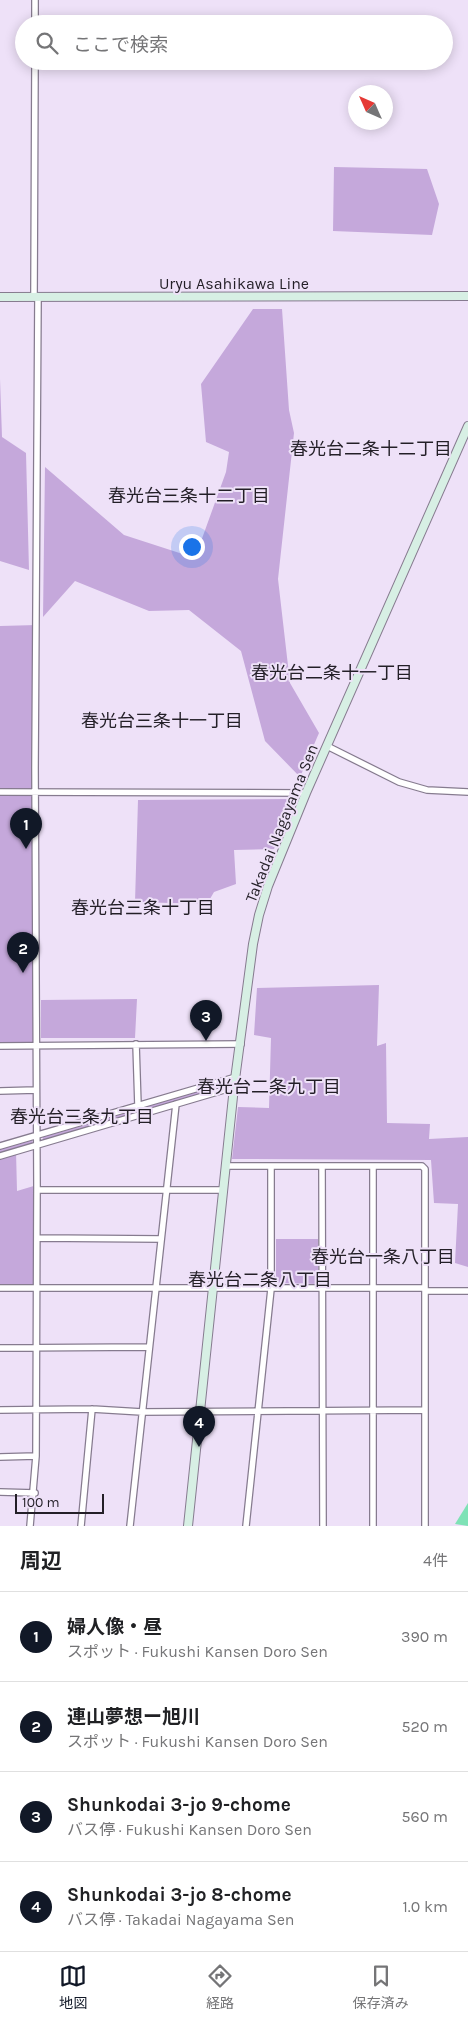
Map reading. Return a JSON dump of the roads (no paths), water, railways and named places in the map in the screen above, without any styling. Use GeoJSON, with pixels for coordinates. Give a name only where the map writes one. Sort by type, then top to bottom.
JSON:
{"type":"FeatureCollection","features":[{"type":"Feature","properties":{"kind":"street"},"geometry":{"type":"LineString","coordinates":[[35,0],[35,15]]}},
{"type":"Feature","properties":{"kind":"street"},"geometry":{"type":"LineString","coordinates":[[30,1526],[35,1493],[36,1456],[37,1238],[35,70]]}},
{"type":"Feature","properties":{"kind":"street","name":"Uryu Asahikawa Line"},"geometry":{"type":"LineString","coordinates":[[0,297],[468,296]]}},
{"type":"Feature","properties":{"kind":"street","name":"Takadai Nagayama Sen"},"geometry":{"type":"LineString","coordinates":[[188,1526],[234,1087],[253,944],[259,915],[268,886],[306,792],[468,426]]}},
{"type":"Feature","properties":{"kind":"street"},"geometry":{"type":"LineString","coordinates":[[326,746],[399,782],[427,790],[468,792]]}},
{"type":"Feature","properties":{"kind":"street"},"geometry":{"type":"LineString","coordinates":[[0,792],[306,792]]}},
{"type":"Feature","properties":{"kind":"street"},"geometry":{"type":"LineString","coordinates":[[136,1044],[138,1106]]}},
{"type":"Feature","properties":{"kind":"street"},"geometry":{"type":"LineString","coordinates":[[0,1046],[241,1044]]}},
{"type":"Feature","properties":{"kind":"street"},"geometry":{"type":"LineString","coordinates":[[0,1146],[236,1077]]}},
{"type":"Feature","properties":{"kind":"street"},"geometry":{"type":"LineString","coordinates":[[0,1156],[234,1087]]}},
{"type":"Feature","properties":{"kind":"street"},"geometry":{"type":"LineString","coordinates":[[0,1091],[36,1090]]}},
{"type":"Feature","properties":{"kind":"street"},"geometry":{"type":"LineString","coordinates":[[130,1526],[176,1104]]}},
{"type":"Feature","properties":{"kind":"street"},"geometry":{"type":"LineString","coordinates":[[227,1166],[422,1166],[425,1169],[425,1526]]}},
{"type":"Feature","properties":{"kind":"street"},"geometry":{"type":"LineString","coordinates":[[246,1526],[271,1289],[271,1166]]}},
{"type":"Feature","properties":{"kind":"street"},"geometry":{"type":"LineString","coordinates":[[322,1166],[322,1526]]}},
{"type":"Feature","properties":{"kind":"street"},"geometry":{"type":"LineString","coordinates":[[373,1166],[373,1526]]}},
{"type":"Feature","properties":{"kind":"street"},"geometry":{"type":"LineString","coordinates":[[37,1190],[224,1190]]}},
{"type":"Feature","properties":{"kind":"street"},"geometry":{"type":"LineString","coordinates":[[37,1238],[161,1239]]}},
{"type":"Feature","properties":{"kind":"street"},"geometry":{"type":"LineString","coordinates":[[0,1288],[373,1288],[468,1291]]}},
{"type":"Feature","properties":{"kind":"street"},"geometry":{"type":"LineString","coordinates":[[0,1348],[149,1347]]}},
{"type":"Feature","properties":{"kind":"street"},"geometry":{"type":"LineString","coordinates":[[0,1410],[92,1409],[142,1412],[425,1410]]}},
{"type":"Feature","properties":{"kind":"street"},"geometry":{"type":"LineString","coordinates":[[81,1526],[92,1409]]}},
{"type":"Feature","properties":{"kind":"street"},"geometry":{"type":"LineString","coordinates":[[0,1456],[36,1456]]}},
{"type":"Feature","properties":{"kind":"street"},"geometry":{"type":"LineString","coordinates":[[0,1492],[35,1493]]}},
{"type":"Feature","properties":{"kind":"place","name":"婦人像・昼"},"geometry":{"type":"Point","coordinates":[26,849]}},
{"type":"Feature","properties":{"kind":"place","name":"連山夢想ー旭川"},"geometry":{"type":"Point","coordinates":[23,973]}},
{"type":"Feature","properties":{"kind":"place","name":"Shunkodai 3-jo 9-chome"},"geometry":{"type":"Point","coordinates":[206,1041]}},
{"type":"Feature","properties":{"kind":"place","name":"Shunkodai 3-jo 8-chome"},"geometry":{"type":"Point","coordinates":[199,1447]}},
{"type":"Feature","properties":{"kind":"district","name":"春光台二条十二丁目"},"geometry":{"type":"Point","coordinates":[371,449]}},
{"type":"Feature","properties":{"kind":"district","name":"春光台三条十二丁目"},"geometry":{"type":"Point","coordinates":[189,496]}},
{"type":"Feature","properties":{"kind":"district","name":"春光台二条十一丁目"},"geometry":{"type":"Point","coordinates":[332,673]}},
{"type":"Feature","properties":{"kind":"district","name":"春光台三条十一丁目"},"geometry":{"type":"Point","coordinates":[162,721]}},
{"type":"Feature","properties":{"kind":"district","name":"春光台三条十丁目"},"geometry":{"type":"Point","coordinates":[143,908]}},
{"type":"Feature","properties":{"kind":"district","name":"春光台二条九丁目"},"geometry":{"type":"Point","coordinates":[269,1087]}},
{"type":"Feature","properties":{"kind":"district","name":"春光台三条九丁目"},"geometry":{"type":"Point","coordinates":[82,1117]}},
{"type":"Feature","properties":{"kind":"district","name":"春光台一条八丁目"},"geometry":{"type":"Point","coordinates":[383,1257]}},
{"type":"Feature","properties":{"kind":"district","name":"春光台二条八丁目"},"geometry":{"type":"Point","coordinates":[260,1280]}}]}
